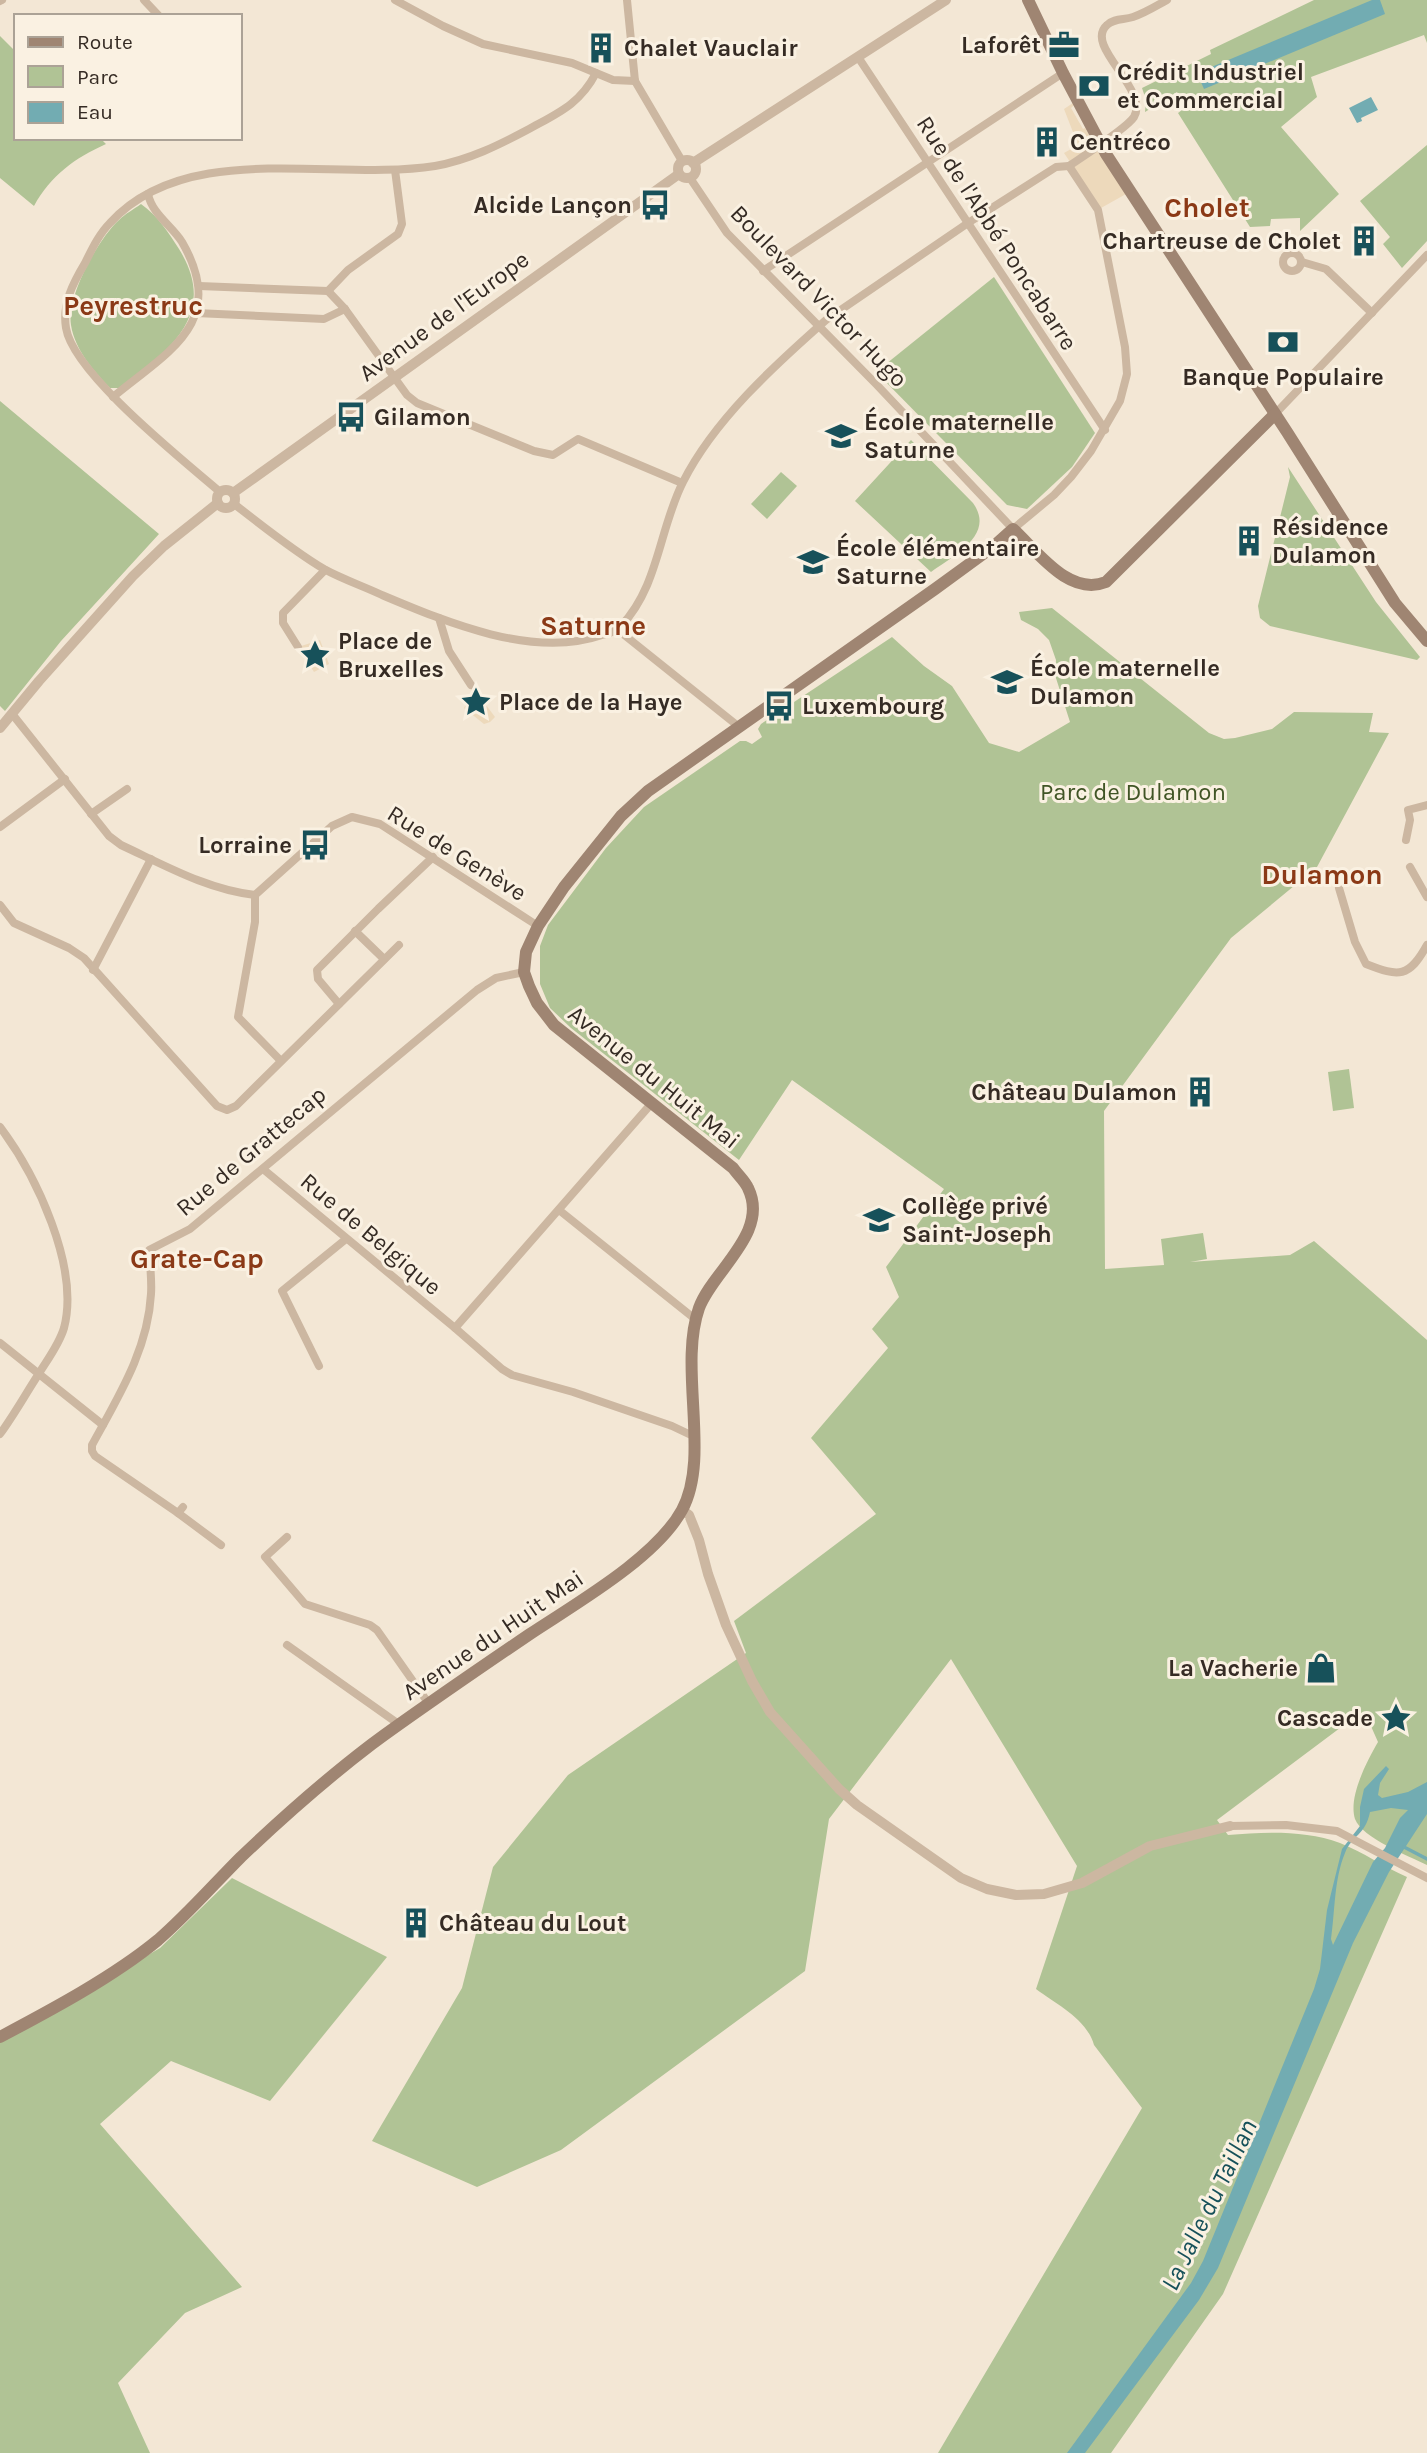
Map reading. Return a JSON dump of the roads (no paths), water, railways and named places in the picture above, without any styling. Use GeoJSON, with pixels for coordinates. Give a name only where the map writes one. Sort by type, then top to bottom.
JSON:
{"type":"FeatureCollection","features":[{"type":"Feature","properties":{"kind":"main road"},"geometry":{"type":"LineString","coordinates":[[1028,0],[1101,144],[1395,603],[1427,641]]}},
{"type":"Feature","properties":{"kind":"main road"},"geometry":{"type":"LineString","coordinates":[[524,972],[526,952],[538,926],[606,833],[637,800],[935,589],[1013,529],[1072,582],[1088,586],[1106,582],[1275,414]]}},
{"type":"Feature","properties":{"kind":"main road","name":"Avenue du Huit Mai"},"geometry":{"type":"LineString","coordinates":[[0,2037],[66,2000],[158,1940],[311,1792],[429,1704],[608,1582],[655,1544],[682,1510],[690,1485],[693,1436],[692,1341],[695,1319],[702,1301],[744,1239],[752,1220],[753,1205],[748,1187],[733,1168],[554,1025],[537,1003],[524,972]]}},
{"type":"Feature","properties":{"kind":"street"},"geometry":{"type":"LineString","coordinates":[[144,0],[157,14]]}},
{"type":"Feature","properties":{"kind":"street"},"geometry":{"type":"LineString","coordinates":[[395,0],[484,44],[572,63],[613,80],[635,81]]}},
{"type":"Feature","properties":{"kind":"street"},"geometry":{"type":"LineString","coordinates":[[628,0],[635,81],[688,162],[695,171],[684,176],[678,166],[688,162],[858,57],[946,0]]}},
{"type":"Feature","properties":{"kind":"street"},"geometry":{"type":"LineString","coordinates":[[0,729],[39,681],[134,576],[225,490],[325,570],[439,618],[470,629],[549,642],[590,639],[618,630],[639,605],[682,483],[725,420],[818,327],[968,223],[1056,167],[1069,166],[1132,120],[1137,106],[1131,90],[1103,45],[1102,31],[1115,20],[1135,17],[1167,0]]}},
{"type":"Feature","properties":{"kind":"street","name":"Rue de l'Abbé Poncabarre"},"geometry":{"type":"LineString","coordinates":[[858,57],[1105,430]]}},
{"type":"Feature","properties":{"kind":"street"},"geometry":{"type":"LineString","coordinates":[[234,498],[226,508],[219,498],[113,397],[75,350],[66,330],[65,313],[74,284],[110,223],[148,194],[178,181],[241,169],[395,170],[436,166],[466,159],[570,106],[582,97],[597,73]]}},
{"type":"Feature","properties":{"kind":"street"},"geometry":{"type":"LineString","coordinates":[[763,271],[1063,73]]}},
{"type":"Feature","properties":{"kind":"street"},"geometry":{"type":"LineString","coordinates":[[1013,529],[1071,477],[1105,430],[1120,401],[1127,374],[1125,346],[1098,210],[1069,166]]}},
{"type":"Feature","properties":{"kind":"street"},"geometry":{"type":"LineString","coordinates":[[328,290],[348,270],[398,234],[402,225],[395,170]]}},
{"type":"Feature","properties":{"kind":"street","name":"Boulevard Victor Hugo"},"geometry":{"type":"LineString","coordinates":[[684,176],[727,233],[876,384],[1013,529]]}},
{"type":"Feature","properties":{"kind":"street","name":"Avenue de l'Europe"},"geometry":{"type":"LineString","coordinates":[[234,498],[394,378],[684,176]]}},
{"type":"Feature","properties":{"kind":"street"},"geometry":{"type":"LineString","coordinates":[[113,397],[171,352],[185,335],[196,313],[199,286],[190,256],[180,239],[153,208],[148,194]]}},
{"type":"Feature","properties":{"kind":"street"},"geometry":{"type":"LineString","coordinates":[[1275,414],[1427,256]]}},
{"type":"Feature","properties":{"kind":"street"},"geometry":{"type":"LineString","coordinates":[[1301,262],[1326,269],[1372,313]]}},
{"type":"Feature","properties":{"kind":"street"},"geometry":{"type":"LineString","coordinates":[[199,286],[328,290],[345,309],[407,395],[417,402],[534,451],[553,454],[578,439],[682,483]]}},
{"type":"Feature","properties":{"kind":"street"},"geometry":{"type":"LineString","coordinates":[[196,313],[324,319],[345,309]]}},
{"type":"Feature","properties":{"kind":"street"},"geometry":{"type":"LineString","coordinates":[[298,647],[283,623],[283,613],[325,570]]}},
{"type":"Feature","properties":{"kind":"street"},"geometry":{"type":"LineString","coordinates":[[439,618],[449,650],[471,685]]}},
{"type":"Feature","properties":{"kind":"street"},"geometry":{"type":"LineString","coordinates":[[618,630],[738,726]]}},
{"type":"Feature","properties":{"kind":"street"},"geometry":{"type":"LineString","coordinates":[[13,715],[109,836],[121,845],[229,891],[255,895],[255,922],[238,1017],[281,1061]]}},
{"type":"Feature","properties":{"kind":"street"},"geometry":{"type":"LineString","coordinates":[[0,827],[65,779]]}},
{"type":"Feature","properties":{"kind":"street"},"geometry":{"type":"LineString","coordinates":[[91,814],[127,789]]}},
{"type":"Feature","properties":{"kind":"street"},"geometry":{"type":"LineString","coordinates":[[1406,840],[1408,810],[1427,806]]}},
{"type":"Feature","properties":{"kind":"street","name":"Rue de Genève"},"geometry":{"type":"LineString","coordinates":[[255,895],[332,826],[352,817],[380,824],[538,926]]}},
{"type":"Feature","properties":{"kind":"street"},"geometry":{"type":"LineString","coordinates":[[339,1004],[318,979],[317,970],[433,857]]}},
{"type":"Feature","properties":{"kind":"street"},"geometry":{"type":"LineString","coordinates":[[93,970],[150,859]]}},
{"type":"Feature","properties":{"kind":"street"},"geometry":{"type":"LineString","coordinates":[[1410,867],[1427,897]]}},
{"type":"Feature","properties":{"kind":"street"},"geometry":{"type":"LineString","coordinates":[[1339,888],[1355,942],[1366,964],[1388,973],[1405,972],[1416,964],[1427,945]]}},
{"type":"Feature","properties":{"kind":"street"},"geometry":{"type":"LineString","coordinates":[[0,905],[14,923],[69,948],[84,958],[217,1106],[227,1110],[236,1106],[399,945]]}},
{"type":"Feature","properties":{"kind":"street"},"geometry":{"type":"LineString","coordinates":[[355,931],[384,959]]}},
{"type":"Feature","properties":{"kind":"street","name":"Rue de Grattecap"},"geometry":{"type":"LineString","coordinates":[[103,1425],[133,1368],[145,1331],[151,1293],[149,1250],[190,1229],[477,990],[496,978],[524,972]]}},
{"type":"Feature","properties":{"kind":"street"},"geometry":{"type":"LineString","coordinates":[[455,1328],[651,1104]]}},
{"type":"Feature","properties":{"kind":"street"},"geometry":{"type":"LineString","coordinates":[[0,1127],[16,1149],[41,1195],[57,1238],[65,1278],[66,1313],[58,1344],[0,1434]]}},
{"type":"Feature","properties":{"kind":"street","name":"Rue de Belgique"},"geometry":{"type":"LineString","coordinates":[[262,1169],[502,1369],[512,1375],[573,1392],[672,1426],[693,1436]]}},
{"type":"Feature","properties":{"kind":"street"},"geometry":{"type":"LineString","coordinates":[[559,1210],[695,1319]]}},
{"type":"Feature","properties":{"kind":"street"},"geometry":{"type":"LineString","coordinates":[[319,1366],[282,1291],[346,1239]]}},
{"type":"Feature","properties":{"kind":"street"},"geometry":{"type":"LineString","coordinates":[[0,1343],[103,1425],[92,1445],[95,1456],[180,1510],[221,1545]]}},
{"type":"Feature","properties":{"kind":"street"},"geometry":{"type":"LineString","coordinates":[[682,1510],[689,1515],[699,1540],[726,1625],[770,1712],[839,1789],[857,1805],[961,1878],[986,1889],[1016,1895],[1044,1894],[1082,1883],[1150,1846],[1230,1826],[1286,1825],[1336,1830],[1427,1878]]}},
{"type":"Feature","properties":{"kind":"street"},"geometry":{"type":"LineString","coordinates":[[287,1538],[265,1557],[300,1599],[313,1608],[370,1625],[377,1630],[429,1704]]}},
{"type":"Feature","properties":{"kind":"street"},"geometry":{"type":"LineString","coordinates":[[287,1645],[401,1724]]}},
{"type":"Feature","properties":{"kind":"water"},"geometry":{"type":"Polygon","coordinates":[[[1372,0],[1380,0],[1385,14],[1204,89],[1197,73],[1372,0]]]}},
{"type":"Feature","properties":{"kind":"water"},"geometry":{"type":"Polygon","coordinates":[[[1371,97],[1378,110],[1361,118],[1362,121],[1357,123],[1349,108],[1371,97]]]}},
{"type":"Feature","properties":{"kind":"water"},"geometry":{"type":"Polygon","coordinates":[[[1386,1766],[1389,1769],[1380,1783],[1378,1795],[1382,1798],[1408,1792],[1427,1782],[1427,1814],[1389,1872],[1353,1943],[1218,2268],[1199,2300],[1085,2453],[1067,2453],[1191,2283],[1203,2261],[1314,1989],[1320,1969],[1327,1910],[1342,1849],[1360,1826],[1364,1789],[1386,1766]],[[1391,1808],[1370,1812],[1365,1826],[1348,1847],[1341,1863],[1337,1885],[1331,1939],[1333,1945],[1373,1862],[1385,1848],[1400,1818],[1408,1810],[1391,1808]]]}},
{"type":"Feature","properties":{"kind":"waterway"},"geometry":{"type":"LineString","coordinates":[[1404,1847],[1427,1859]]}},
{"type":"Feature","properties":{"kind":"place","name":"Laforêt"},"geometry":{"type":"Point","coordinates":[1064,45]}},
{"type":"Feature","properties":{"kind":"place","name":"Chalet Vauclair"},"geometry":{"type":"Point","coordinates":[601,48]}},
{"type":"Feature","properties":{"kind":"place","name":"Crédit Industriel et Commercial"},"geometry":{"type":"Point","coordinates":[1094,86]}},
{"type":"Feature","properties":{"kind":"place","name":"Centréco"},"geometry":{"type":"Point","coordinates":[1047,142]}},
{"type":"Feature","properties":{"kind":"place","name":"Alcide Lançon"},"geometry":{"type":"Point","coordinates":[655,205]}},
{"type":"Feature","properties":{"kind":"place","name":"Chartreuse de Cholet"},"geometry":{"type":"Point","coordinates":[1364,241]}},
{"type":"Feature","properties":{"kind":"place","name":"Banque Populaire"},"geometry":{"type":"Point","coordinates":[1283,342]}},
{"type":"Feature","properties":{"kind":"place","name":"Gilamon"},"geometry":{"type":"Point","coordinates":[351,417]}},
{"type":"Feature","properties":{"kind":"place","name":"École maternelle Saturne"},"geometry":{"type":"Point","coordinates":[841,436]}},
{"type":"Feature","properties":{"kind":"place","name":"Résidence Dulamon"},"geometry":{"type":"Point","coordinates":[1249,541]}},
{"type":"Feature","properties":{"kind":"place","name":"École élémentaire Saturne"},"geometry":{"type":"Point","coordinates":[813,562]}},
{"type":"Feature","properties":{"kind":"place","name":"Place de Bruxelles"},"geometry":{"type":"Point","coordinates":[315,655]}},
{"type":"Feature","properties":{"kind":"place","name":"École maternelle Dulamon"},"geometry":{"type":"Point","coordinates":[1007,682]}},
{"type":"Feature","properties":{"kind":"place","name":"Place de la Haye"},"geometry":{"type":"Point","coordinates":[476,702]}},
{"type":"Feature","properties":{"kind":"place","name":"Luxembourg"},"geometry":{"type":"Point","coordinates":[779,706]}},
{"type":"Feature","properties":{"kind":"place","name":"Lorraine"},"geometry":{"type":"Point","coordinates":[315,845]}},
{"type":"Feature","properties":{"kind":"place","name":"Château Dulamon"},"geometry":{"type":"Point","coordinates":[1200,1092]}},
{"type":"Feature","properties":{"kind":"place","name":"Collège privé Saint-Joseph"},"geometry":{"type":"Point","coordinates":[879,1220]}},
{"type":"Feature","properties":{"kind":"place","name":"La Vacherie"},"geometry":{"type":"Point","coordinates":[1321,1668]}},
{"type":"Feature","properties":{"kind":"place","name":"Cascade"},"geometry":{"type":"Point","coordinates":[1396,1718]}},
{"type":"Feature","properties":{"kind":"place","name":"Château du Lout"},"geometry":{"type":"Point","coordinates":[416,1923]}},
{"type":"Feature","properties":{"kind":"district","name":"Cholet"},"geometry":{"type":"Point","coordinates":[1207,207]}},
{"type":"Feature","properties":{"kind":"district","name":"Peyrestruc"},"geometry":{"type":"Point","coordinates":[133,305]}},
{"type":"Feature","properties":{"kind":"district","name":"Saturne"},"geometry":{"type":"Point","coordinates":[593,625]}},
{"type":"Feature","properties":{"kind":"district","name":"Dulamon"},"geometry":{"type":"Point","coordinates":[1322,874]}},
{"type":"Feature","properties":{"kind":"district","name":"Grate-Cap"},"geometry":{"type":"Point","coordinates":[197,1258]}},
{"type":"Feature","properties":{"kind":"park label","name":"Parc de Dulamon"},"geometry":{"type":"Point","coordinates":[1133,792]}},
{"type":"Feature","properties":{"kind":"water label","name":"La Jalle du Taillan"},"geometry":{"type":"Point","coordinates":[1209,2205]}}]}
